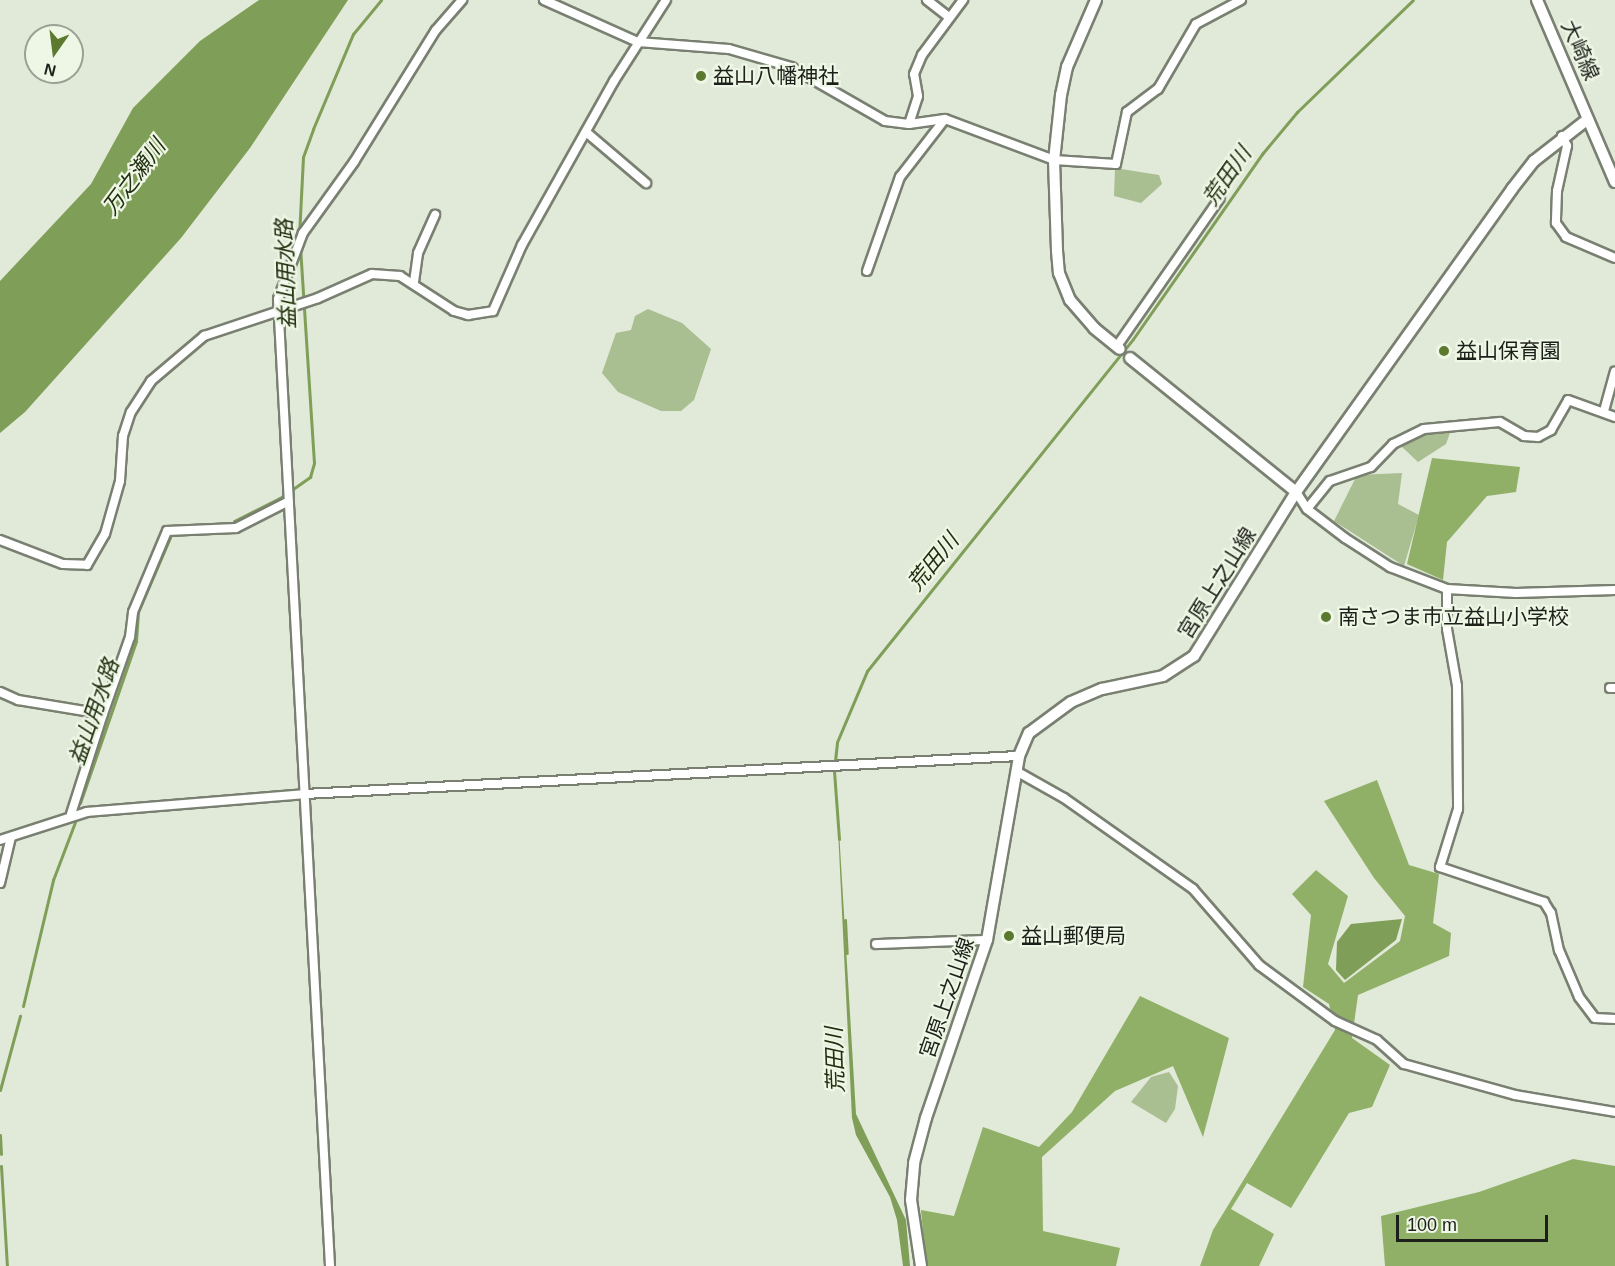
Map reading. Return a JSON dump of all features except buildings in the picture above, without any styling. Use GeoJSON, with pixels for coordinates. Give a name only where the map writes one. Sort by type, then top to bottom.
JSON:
{"type":"FeatureCollection","features":[{"type":"Feature","properties":{"kind":"street"},"geometry":{"type":"LineString","coordinates":[[330,1266],[279,308],[283,280],[303,233],[354,162],[436,30],[462,0]]}},
{"type":"Feature","properties":{"kind":"street"},"geometry":{"type":"LineString","coordinates":[[544,0],[638,42],[696,45],[762,57],[791,67],[885,121],[909,124],[945,119],[1054,160],[1116,164],[1127,112],[1158,89],[1196,24],[1241,0]]}},
{"type":"Feature","properties":{"kind":"street"},"geometry":{"type":"LineString","coordinates":[[0,540],[63,564],[87,565],[105,534],[120,481],[127,422],[151,381],[204,336],[372,274],[400,276],[414,282],[454,311],[468,315],[493,311],[522,246],[638,42],[648,33],[666,0]]}},
{"type":"Feature","properties":{"kind":"street"},"geometry":{"type":"LineString","coordinates":[[927,0],[949,17]]}},
{"type":"Feature","properties":{"kind":"street"},"geometry":{"type":"LineString","coordinates":[[909,124],[918,96],[914,74],[929,42],[963,0]]}},
{"type":"Feature","properties":{"kind":"street"},"geometry":{"type":"LineString","coordinates":[[1096,0],[1067,67],[1054,160],[1059,273],[1070,300],[1094,328],[1296,492],[1307,509],[1390,567],[1447,589],[1516,593],[1615,590]]}},
{"type":"Feature","properties":{"kind":"street","name":"大崎線"},"geometry":{"type":"LineString","coordinates":[[1537,0],[1615,182]]}},
{"type":"Feature","properties":{"kind":"street"},"geometry":{"type":"LineString","coordinates":[[867,271],[900,177],[945,119]]}},
{"type":"Feature","properties":{"kind":"street","name":"宮原上之山線"},"geometry":{"type":"LineString","coordinates":[[921,1266],[911,1200],[914,1163],[926,1118],[987,940],[1019,756],[1029,733],[1058,709],[1102,689],[1156,679],[1194,656],[1296,492],[1512,189],[1534,161],[1562,136],[1588,119]]}},
{"type":"Feature","properties":{"kind":"street"},"geometry":{"type":"LineString","coordinates":[[586,132],[646,183]]}},
{"type":"Feature","properties":{"kind":"street"},"geometry":{"type":"LineString","coordinates":[[1562,136],[1567,146],[1557,190],[1556,223],[1566,237],[1615,258]]}},
{"type":"Feature","properties":{"kind":"street"},"geometry":{"type":"LineString","coordinates":[[1119,348],[1220,198]]}},
{"type":"Feature","properties":{"kind":"street"},"geometry":{"type":"LineString","coordinates":[[414,282],[418,253],[435,215]]}},
{"type":"Feature","properties":{"kind":"street"},"geometry":{"type":"LineString","coordinates":[[1604,411],[1615,370]]}},
{"type":"Feature","properties":{"kind":"street"},"geometry":{"type":"LineString","coordinates":[[1307,509],[1330,481],[1371,467],[1393,444],[1424,429],[1500,422],[1531,438],[1551,430],[1568,400],[1604,411],[1615,417]]}},
{"type":"Feature","properties":{"kind":"street"},"geometry":{"type":"LineString","coordinates":[[71,814],[130,638],[133,612],[167,531],[236,528],[289,501]]}},
{"type":"Feature","properties":{"kind":"street"},"geometry":{"type":"LineString","coordinates":[[1447,589],[1447,629],[1457,686],[1458,808],[1440,867],[1544,903],[1551,913],[1559,950],[1579,997],[1595,1018],[1615,1019]]}},
{"type":"Feature","properties":{"kind":"street"},"geometry":{"type":"LineString","coordinates":[[0,692],[18,700],[104,714]]}},
{"type":"Feature","properties":{"kind":"street"},"geometry":{"type":"LineString","coordinates":[[0,840],[71,814],[305,794],[662,773],[846,767],[1019,756]]}},
{"type":"Feature","properties":{"kind":"street"},"geometry":{"type":"LineString","coordinates":[[1016,771],[1064,798],[1193,889],[1259,965],[1335,1021],[1363,1030],[1404,1064],[1515,1095],[1615,1112]]}},
{"type":"Feature","properties":{"kind":"street"},"geometry":{"type":"LineString","coordinates":[[0,883],[11,837]]}},
{"type":"Feature","properties":{"kind":"street"},"geometry":{"type":"LineString","coordinates":[[876,944],[987,940]]}},
{"type":"Feature","properties":{"kind":"shaded area"},"geometry":{"type":"Polygon","coordinates":[[[1115,168],[1159,175],[1162,184],[1141,203],[1114,196],[1115,168]]]}},
{"type":"Feature","properties":{"kind":"shaded area"},"geometry":{"type":"Polygon","coordinates":[[[648,309],[682,323],[711,349],[694,400],[681,411],[661,411],[618,392],[602,373],[616,333],[631,330],[635,316],[648,309]]]}},
{"type":"Feature","properties":{"kind":"shaded area"},"geometry":{"type":"Polygon","coordinates":[[[1438,429],[1451,430],[1446,444],[1418,462],[1401,446],[1438,429]]]}},
{"type":"Feature","properties":{"kind":"shaded area"},"geometry":{"type":"Polygon","coordinates":[[[1432,458],[1520,467],[1516,492],[1487,496],[1447,542],[1443,580],[1407,564],[1432,458]]]}},
{"type":"Feature","properties":{"kind":"shaded area"},"geometry":{"type":"Polygon","coordinates":[[[1402,473],[1398,504],[1419,515],[1404,566],[1334,521],[1357,475],[1402,473]]]}},
{"type":"Feature","properties":{"kind":"shaded area"},"geometry":{"type":"Polygon","coordinates":[[[1377,780],[1409,865],[1439,874],[1433,923],[1451,933],[1449,956],[1358,995],[1352,1038],[1390,1065],[1372,1107],[1349,1113],[1291,1208],[1247,1183],[1231,1209],[1274,1234],[1259,1266],[1200,1266],[1213,1230],[1335,1030],[1329,1004],[1303,987],[1311,915],[1292,894],[1316,870],[1348,896],[1328,964],[1344,983],[1400,941],[1405,916],[1374,878],[1324,801],[1377,780]]]}},
{"type":"Feature","properties":{"kind":"shaded area"},"geometry":{"type":"Polygon","coordinates":[[[1140,996],[1229,1038],[1203,1137],[1173,1066],[1115,1091],[1042,1157],[1043,1231],[1120,1248],[1116,1266],[926,1266],[921,1210],[954,1216],[983,1127],[1039,1147],[1072,1112],[1140,996]]]}},
{"type":"Feature","properties":{"kind":"shaded area"},"geometry":{"type":"Polygon","coordinates":[[[1169,1072],[1178,1086],[1175,1109],[1166,1123],[1131,1102],[1151,1077],[1169,1072]]]}},
{"type":"Feature","properties":{"kind":"shaded area"},"geometry":{"type":"Polygon","coordinates":[[[1573,1159],[1615,1166],[1615,1266],[1385,1266],[1381,1216],[1479,1192],[1573,1159]]]}},
{"type":"Feature","properties":{"kind":"water","name":"万之瀬川"},"geometry":{"type":"Polygon","coordinates":[[[259,0],[348,0],[250,148],[181,238],[25,412],[0,433],[0,281],[91,184],[133,108],[200,41],[259,0]]]}},
{"type":"Feature","properties":{"kind":"water"},"geometry":{"type":"Polygon","coordinates":[[[834,747],[856,1114],[906,1220],[910,1266],[903,1266],[897,1220],[890,1197],[856,1135],[852,1118],[834,747]]]}},
{"type":"Feature","properties":{"kind":"water"},"geometry":{"type":"Polygon","coordinates":[[[1402,919],[1396,940],[1345,980],[1336,970],[1337,942],[1351,924],[1402,919]]]}},
{"type":"Feature","properties":{"kind":"waterway","name":"益山用水路"},"geometry":{"type":"LineString","coordinates":[[299,236],[303,157],[353,34],[381,0]]}},
{"type":"Feature","properties":{"kind":"waterway","name":"荒田川"},"geometry":{"type":"LineString","coordinates":[[839,839],[834,771],[837,742],[867,671],[1133,339],[1262,154],[1297,112],[1413,0]]}},
{"type":"Feature","properties":{"kind":"waterway","name":"益山用水路"},"geometry":{"type":"LineString","coordinates":[[234,521],[280,498],[310,477],[314,463],[300,248]]}},
{"type":"Feature","properties":{"kind":"waterway","name":"益山用水路"},"geometry":{"type":"LineString","coordinates":[[80,803],[136,641],[138,612],[171,535],[175,535]]}},
{"type":"Feature","properties":{"kind":"waterway","name":"益山用水路"},"geometry":{"type":"LineString","coordinates":[[23,1006],[53,880],[75,822]]}},
{"type":"Feature","properties":{"kind":"waterway","name":"荒田川"},"geometry":{"type":"LineString","coordinates":[[845,920],[847,953]]}},
{"type":"Feature","properties":{"kind":"waterway","name":"益山用水路"},"geometry":{"type":"LineString","coordinates":[[0,1090],[20,1016]]}},
{"type":"Feature","properties":{"kind":"waterway","name":"益山用水路"},"geometry":{"type":"LineString","coordinates":[[0,1135],[1,1154]]}},
{"type":"Feature","properties":{"kind":"waterway","name":"益山用水路"},"geometry":{"type":"LineString","coordinates":[[1,1166],[7,1266]]}},
{"type":"Feature","properties":{"kind":"place","name":"益山八幡神社"},"geometry":{"type":"Point","coordinates":[701,76]}},
{"type":"Feature","properties":{"kind":"place","name":"益山保育園"},"geometry":{"type":"Point","coordinates":[1444,351]}},
{"type":"Feature","properties":{"kind":"place","name":"南さつま市立益山小学校"},"geometry":{"type":"Point","coordinates":[1326,617]}},
{"type":"Feature","properties":{"kind":"place","name":"益山郵便局"},"geometry":{"type":"Point","coordinates":[1009,936]}}]}
